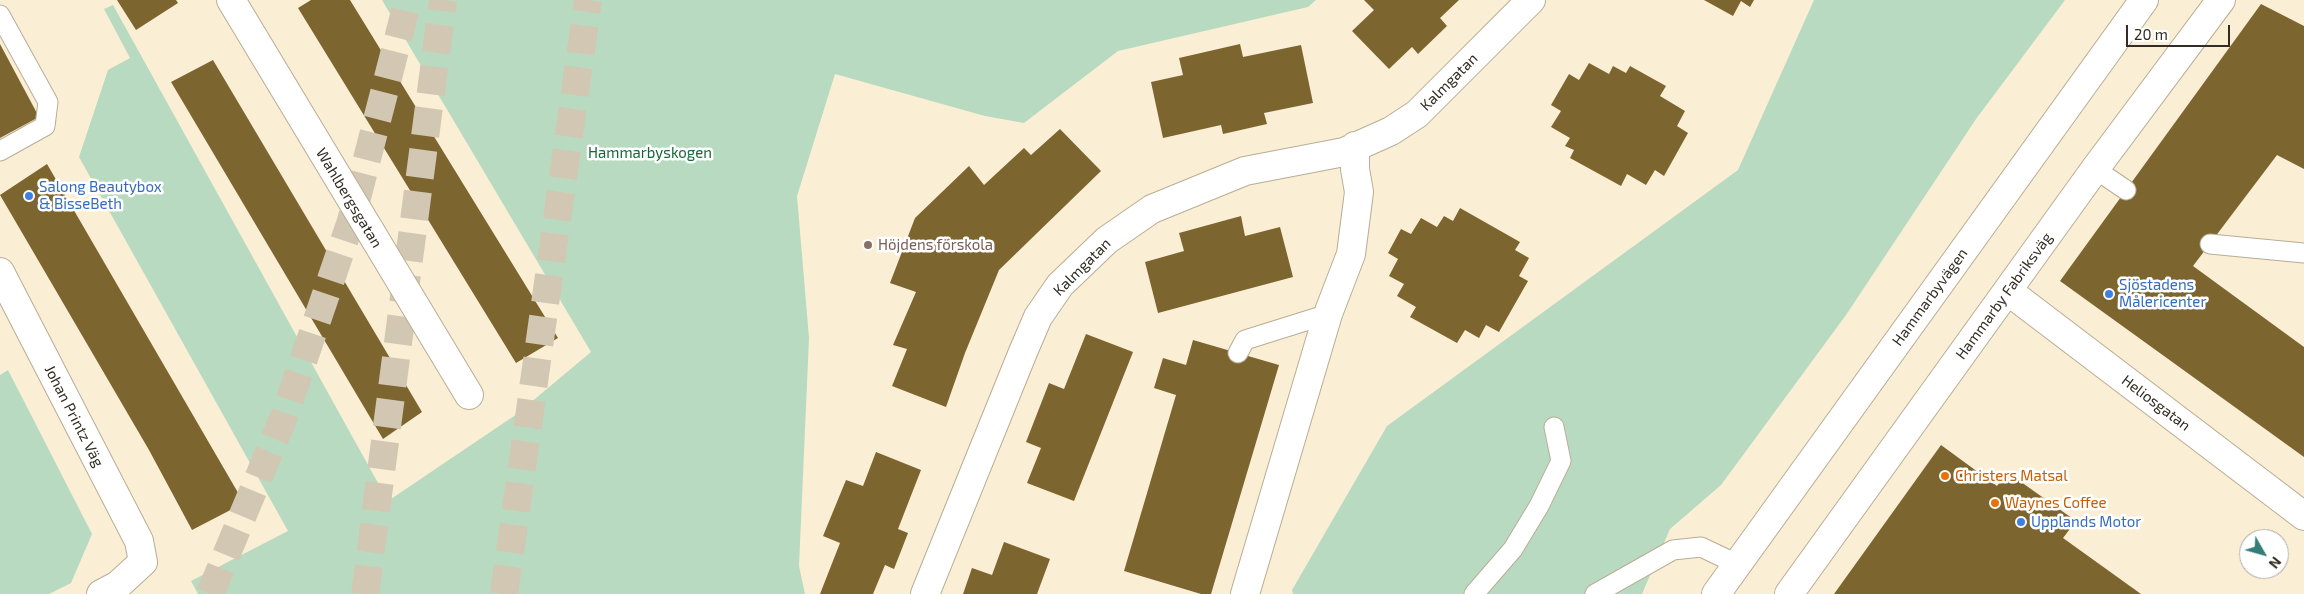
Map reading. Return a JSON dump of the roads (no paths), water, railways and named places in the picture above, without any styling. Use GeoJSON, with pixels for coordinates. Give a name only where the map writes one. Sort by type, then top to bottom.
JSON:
{"type":"FeatureCollection","features":[{"type":"Feature","properties":{"kind":"street","name":"Wahlbergsgatan"},"geometry":{"type":"LineString","coordinates":[[231,0],[469,395]]}},
{"type":"Feature","properties":{"kind":"street","name":"Kalmgatan"},"geometry":{"type":"LineString","coordinates":[[925,594],[1038,317],[1060,285],[1107,240],[1152,209],[1245,171],[1344,152],[1391,131],[1417,114],[1531,0]]}},
{"type":"Feature","properties":{"kind":"street","name":"Hammarbyvägen"},"geometry":{"type":"LineString","coordinates":[[1716,594],[2144,0]]}},
{"type":"Feature","properties":{"kind":"street","name":"Hammarby Fabriksväg"},"geometry":{"type":"LineString","coordinates":[[1789,594],[2095,169],[2221,0]]}},
{"type":"Feature","properties":{"kind":"street"},"geometry":{"type":"LineString","coordinates":[[1245,594],[1328,314],[1350,254],[1359,192],[1355,168],[1355,146]]}},
{"type":"Feature","properties":{"kind":"street","name":"Johan Printz Väg"},"geometry":{"type":"LineString","coordinates":[[0,272],[139,540],[143,562],[113,591]]}},
{"type":"Feature","properties":{"kind":"street","name":"Heliosgatan"},"geometry":{"type":"LineString","coordinates":[[2008,291],[2304,516]]}},
{"type":"Feature","properties":{"kind":"lane"},"geometry":{"type":"LineString","coordinates":[[0,16],[48,102],[45,126],[0,151]]}},
{"type":"Feature","properties":{"kind":"lane"},"geometry":{"type":"LineString","coordinates":[[2095,169],[2126,190]]}},
{"type":"Feature","properties":{"kind":"lane"},"geometry":{"type":"LineString","coordinates":[[2210,244],[2304,252]]}},
{"type":"Feature","properties":{"kind":"lane"},"geometry":{"type":"LineString","coordinates":[[1238,353],[1245,340],[1328,314]]}},
{"type":"Feature","properties":{"kind":"lane"},"geometry":{"type":"LineString","coordinates":[[1474,594],[1513,550],[1539,506],[1557,470],[1561,461],[1554,427]]}},
{"type":"Feature","properties":{"kind":"lane"},"geometry":{"type":"LineString","coordinates":[[1595,594],[1674,550],[1701,547],[1737,564]]}},
{"type":"Feature","properties":{"kind":"tunnel"},"geometry":{"type":"LineString","coordinates":[[210,594],[285,414],[351,221],[408,0]]}},
{"type":"Feature","properties":{"kind":"tunnel"},"geometry":{"type":"LineString","coordinates":[[365,594],[443,0]]}},
{"type":"Feature","properties":{"kind":"tunnel"},"geometry":{"type":"LineString","coordinates":[[504,594],[588,0]]}},
{"type":"Feature","properties":{"kind":"place","name":"Salong Beautybox & BisseBeth"},"geometry":{"type":"Point","coordinates":[29,196]}},
{"type":"Feature","properties":{"kind":"place","name":"Höjdens förskola"},"geometry":{"type":"Point","coordinates":[868,245]}},
{"type":"Feature","properties":{"kind":"place","name":"Sjöstadens Målericenter"},"geometry":{"type":"Point","coordinates":[2109,294]}},
{"type":"Feature","properties":{"kind":"place","name":"Christers Matsal"},"geometry":{"type":"Point","coordinates":[1945,476]}},
{"type":"Feature","properties":{"kind":"place","name":"Waynes Coffee"},"geometry":{"type":"Point","coordinates":[1995,503]}},
{"type":"Feature","properties":{"kind":"place","name":"Upplands Motor"},"geometry":{"type":"Point","coordinates":[2021,522]}},
{"type":"Feature","properties":{"kind":"park label","name":"Hammarbyskogen"},"geometry":{"type":"Point","coordinates":[650,153]}}]}
